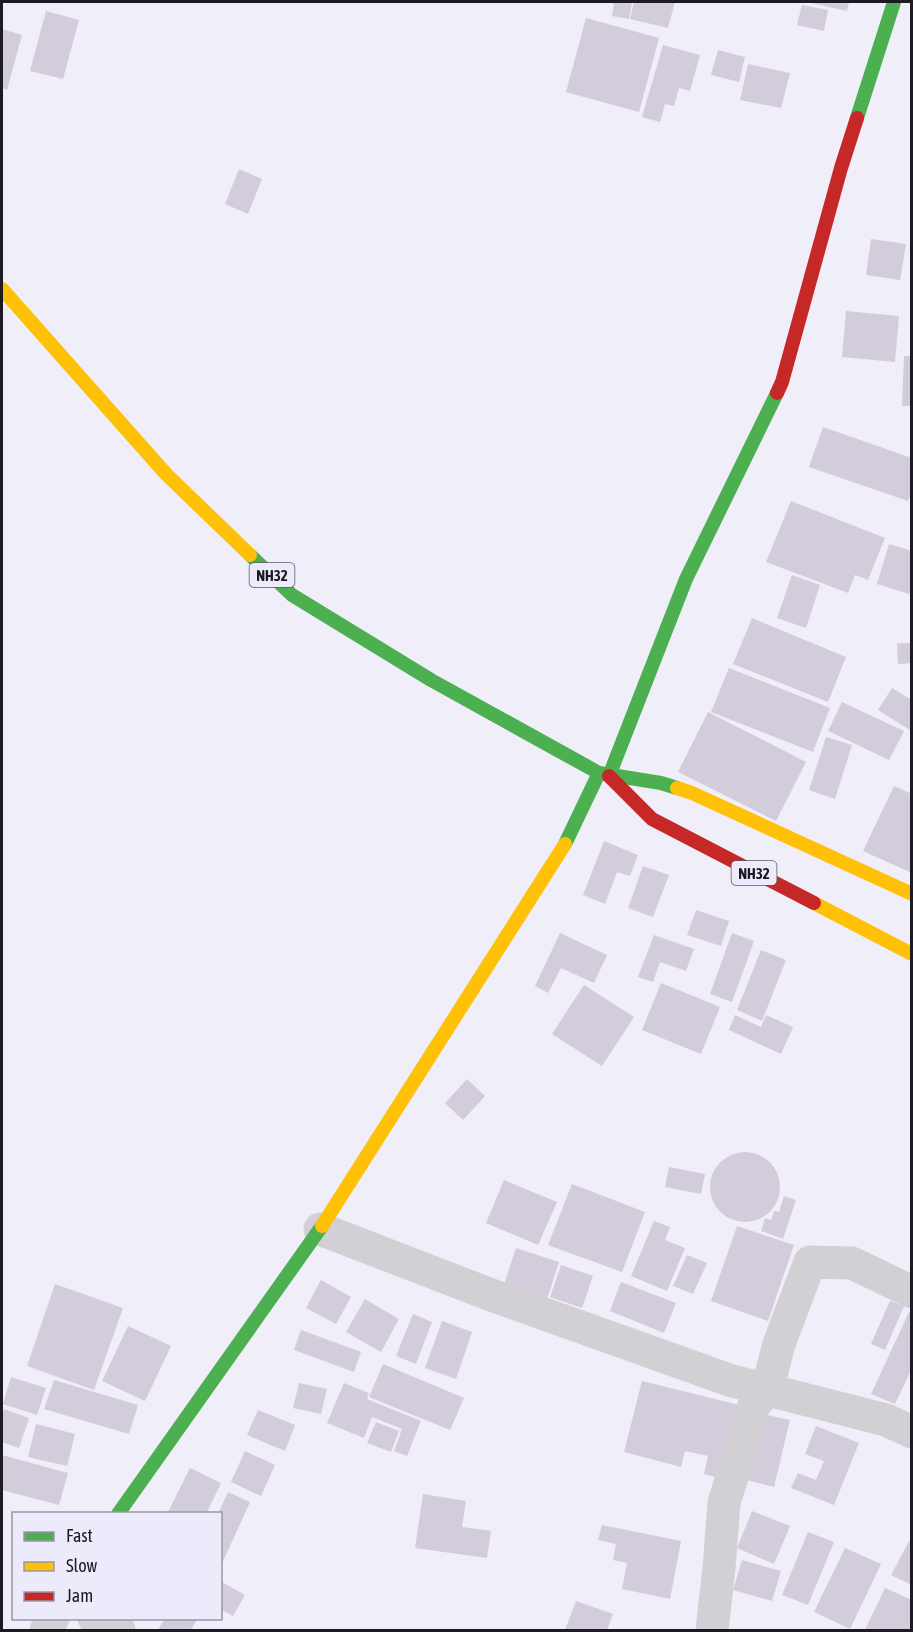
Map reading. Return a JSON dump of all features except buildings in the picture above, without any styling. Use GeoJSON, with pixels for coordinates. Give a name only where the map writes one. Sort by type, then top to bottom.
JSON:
{"type":"FeatureCollection","features":[{"type":"Feature","properties":{"kind":"street"},"geometry":{"type":"LineString","coordinates":[[119,1512],[320,1229],[567,841],[604,774],[686,579],[782,382],[841,168],[894,2]]}},
{"type":"Feature","properties":{"kind":"street","name":"NH32"},"geometry":{"type":"LineString","coordinates":[[2,289],[166,474],[292,595],[431,680],[604,774],[652,819],[912,954]]}},
{"type":"Feature","properties":{"kind":"street","name":"NH32"},"geometry":{"type":"LineString","coordinates":[[604,774],[662,783],[692,793],[912,894]]}},
{"type":"Feature","properties":{"kind":"street"},"geometry":{"type":"LineString","coordinates":[[320,1229],[526,1308],[732,1381],[886,1420],[912,1432]]}},
{"type":"Feature","properties":{"kind":"street"},"geometry":{"type":"LineString","coordinates":[[712,1630],[724,1503],[754,1405],[767,1390],[779,1344],[810,1262],[852,1263],[912,1292]]}},
{"type":"Feature","properties":{"kind":"street"},"geometry":{"type":"LineString","coordinates":[[98,1620],[119,1630]]}},
{"type":"Feature","properties":{"kind":"traffic: fast"},"geometry":{"type":"LineString","coordinates":[[857,118],[894,2]]}},
{"type":"Feature","properties":{"kind":"traffic: fast"},"geometry":{"type":"LineString","coordinates":[[609,776],[686,579],[777,393]]}},
{"type":"Feature","properties":{"kind":"traffic: fast"},"geometry":{"type":"LineString","coordinates":[[250,555],[292,595],[431,680],[599,773],[661,783],[677,788]]}},
{"type":"Feature","properties":{"kind":"traffic: fast"},"geometry":{"type":"LineString","coordinates":[[565,844],[599,773]]}},
{"type":"Feature","properties":{"kind":"traffic: fast"},"geometry":{"type":"LineString","coordinates":[[119,1512],[322,1226]]}},
{"type":"Feature","properties":{"kind":"traffic: slow"},"geometry":{"type":"LineString","coordinates":[[2,289],[166,474],[250,555]]}},
{"type":"Feature","properties":{"kind":"traffic: slow"},"geometry":{"type":"LineString","coordinates":[[677,788],[912,894]]}},
{"type":"Feature","properties":{"kind":"traffic: slow"},"geometry":{"type":"LineString","coordinates":[[322,1226],[565,844]]}},
{"type":"Feature","properties":{"kind":"traffic: slow"},"geometry":{"type":"LineString","coordinates":[[814,903],[912,954]]}},
{"type":"Feature","properties":{"kind":"traffic: jam"},"geometry":{"type":"LineString","coordinates":[[777,393],[857,118]]}},
{"type":"Feature","properties":{"kind":"traffic: jam"},"geometry":{"type":"LineString","coordinates":[[609,776],[652,819],[814,903]]}}]}
